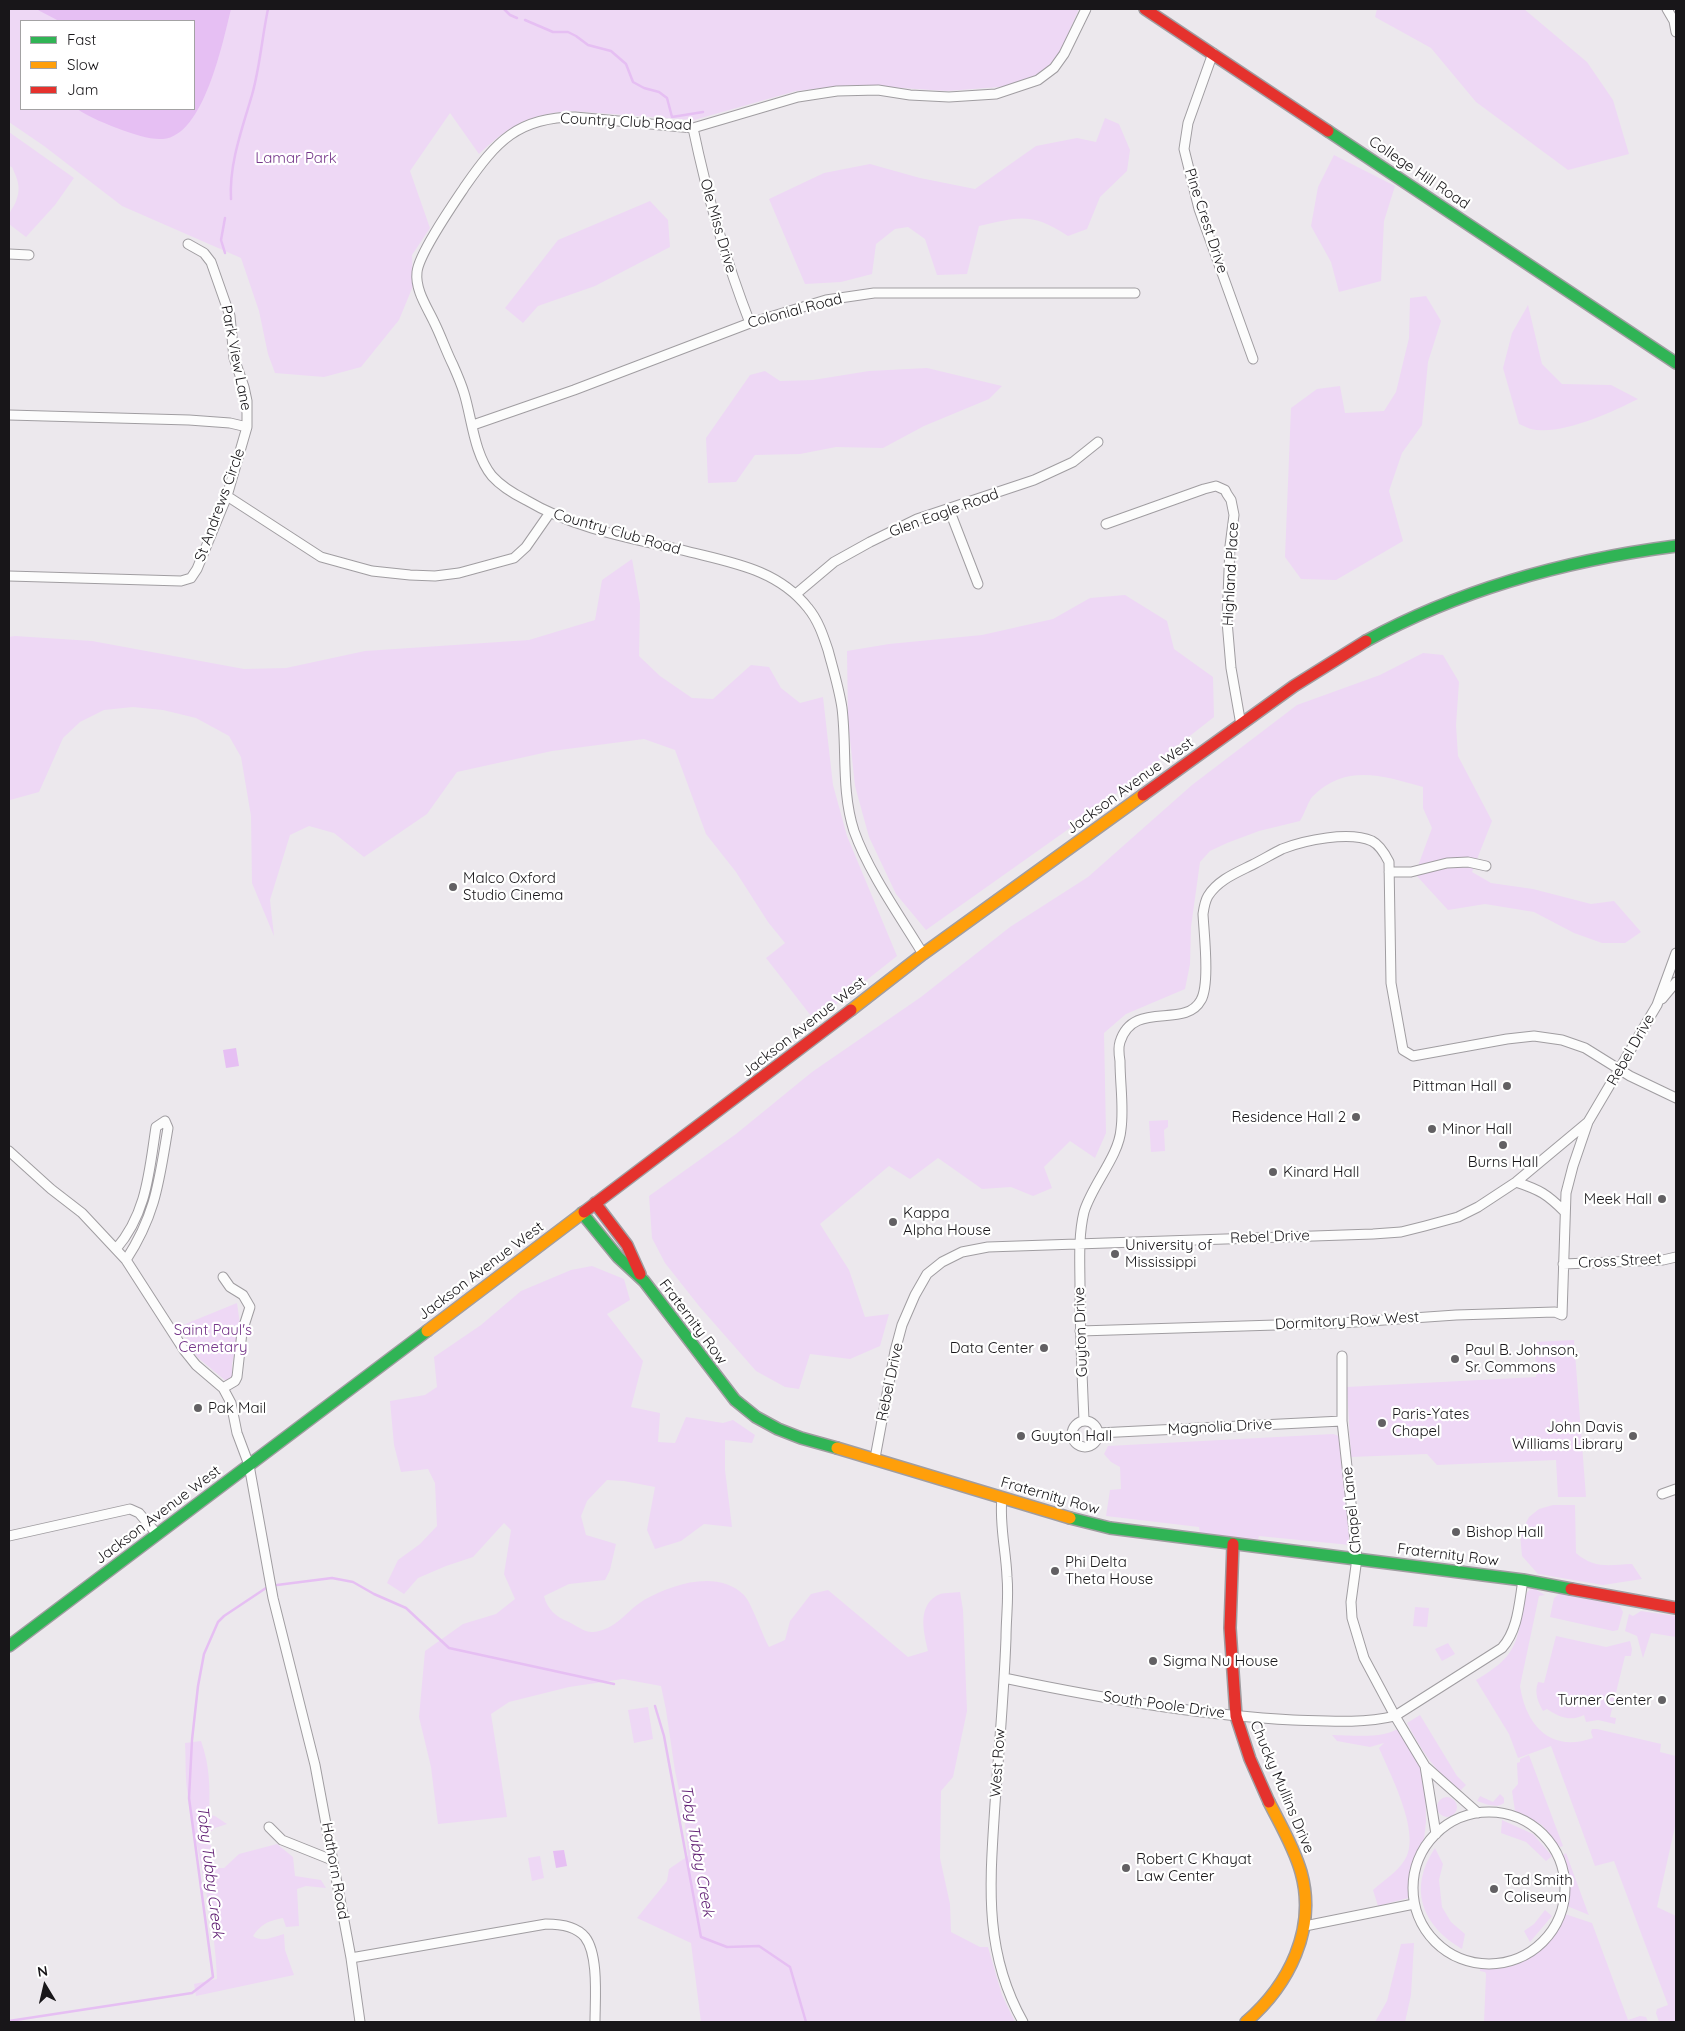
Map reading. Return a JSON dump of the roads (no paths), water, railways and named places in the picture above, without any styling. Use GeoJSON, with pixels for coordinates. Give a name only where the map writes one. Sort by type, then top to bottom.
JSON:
{"type":"FeatureCollection","features":[{"type":"Feature","properties":{"kind":"street","name":"Country Club Road"},"geometry":{"type":"LineString","coordinates":[[923,954],[872,867],[854,830],[846,791],[842,707],[833,667],[821,629],[810,610],[796,594],[775,578],[742,564],[595,529],[549,514],[510,491],[492,476],[481,456],[463,389],[419,288],[417,273],[420,261],[433,236],[485,159],[502,141],[518,129],[555,117],[593,118],[693,128],[798,97],[837,91],[878,90],[910,95],[949,97],[996,94],[1038,80],[1054,68],[1064,54],[1086,9]]}},
{"type":"Feature","properties":{"kind":"street","name":"College Hill Road"},"geometry":{"type":"LineString","coordinates":[[1145,9],[1676,363]]}},
{"type":"Feature","properties":{"kind":"street"},"geometry":{"type":"LineString","coordinates":[[1666,9],[1674,21],[1676,32]]}},
{"type":"Feature","properties":{"kind":"street","name":"Pine Crest Drive"},"geometry":{"type":"LineString","coordinates":[[1213,53],[1188,123],[1184,149],[1199,209],[1253,359]]}},
{"type":"Feature","properties":{"kind":"street","name":"Ole Miss Drive"},"geometry":{"type":"LineString","coordinates":[[693,128],[705,188],[723,247],[750,323]]}},
{"type":"Feature","properties":{"kind":"street","name":"Park View Lane"},"geometry":{"type":"LineString","coordinates":[[188,244],[204,253],[211,262],[230,316],[234,358],[244,387],[247,427]]}},
{"type":"Feature","properties":{"kind":"street"},"geometry":{"type":"LineString","coordinates":[[9,254],[29,255]]}},
{"type":"Feature","properties":{"kind":"street","name":"Colonial Road"},"geometry":{"type":"LineString","coordinates":[[473,425],[574,390],[750,323],[826,300],[874,293],[1135,294]]}},
{"type":"Feature","properties":{"kind":"street","name":"St Andrews Circle"},"geometry":{"type":"LineString","coordinates":[[9,414],[189,420],[230,423],[247,427],[227,496],[197,569],[191,578],[181,580],[9,576]]}},
{"type":"Feature","properties":{"kind":"street","name":"Glen Eagle Road"},"geometry":{"type":"LineString","coordinates":[[796,594],[834,562],[870,542],[917,519],[1034,480],[1073,462],[1098,442]]}},
{"type":"Feature","properties":{"kind":"street","name":"Highland Place"},"geometry":{"type":"LineString","coordinates":[[1106,524],[1216,486],[1225,490],[1231,500],[1234,515],[1230,546],[1227,621],[1230,668],[1241,725]]}},
{"type":"Feature","properties":{"kind":"street"},"geometry":{"type":"LineString","coordinates":[[227,496],[321,557],[372,571],[410,576],[435,576],[458,573],[514,558],[526,547],[549,514]]}},
{"type":"Feature","properties":{"kind":"street"},"geometry":{"type":"LineString","coordinates":[[949,509],[978,584]]}},
{"type":"Feature","properties":{"kind":"street","name":"Jackson Avenue West"},"geometry":{"type":"LineString","coordinates":[[9,1646],[792,1056],[923,954],[1294,686],[1356,647],[1460,597],[1516,578],[1569,564],[1630,551],[1676,546]]}},
{"type":"Feature","properties":{"kind":"street","name":"Guyton Drive"},"geometry":{"type":"LineString","coordinates":[[1084,1420],[1080,1331],[1080,1243],[1084,1212],[1092,1191],[1117,1145],[1121,1131],[1119,1044],[1131,1025],[1140,1019],[1185,1014],[1194,1010],[1201,1000],[1206,987],[1203,914],[1205,902],[1215,887],[1227,877],[1305,841],[1317,841],[1329,837],[1350,837],[1374,842],[1385,854],[1389,862],[1391,983],[1403,1050],[1407,1054],[1413,1056],[1427,1055],[1507,1039],[1534,1036],[1562,1040],[1585,1048],[1620,1070]]}},
{"type":"Feature","properties":{"kind":"street"},"geometry":{"type":"LineString","coordinates":[[1389,872],[1411,872],[1447,863],[1468,862],[1486,866]]}},
{"type":"Feature","properties":{"kind":"street","name":"Rebel Drive"},"geometry":{"type":"LineString","coordinates":[[874,1458],[902,1325],[927,1274],[942,1262],[973,1249],[1080,1243],[1401,1232],[1458,1217],[1516,1182],[1588,1122],[1657,1005],[1675,958]]}},
{"type":"Feature","properties":{"kind":"street"},"geometry":{"type":"LineString","coordinates":[[1657,1005],[1676,982]]}},
{"type":"Feature","properties":{"kind":"street"},"geometry":{"type":"LineString","coordinates":[[1620,1070],[1676,1098]]}},
{"type":"Feature","properties":{"kind":"street"},"geometry":{"type":"LineString","coordinates":[[116,1249],[128,1234],[144,1200],[156,1127],[165,1121],[168,1128],[156,1199],[141,1238],[126,1260]]}},
{"type":"Feature","properties":{"kind":"street","name":"Dormitory Row West"},"geometry":{"type":"LineString","coordinates":[[1080,1331],[1341,1323],[1466,1315],[1555,1312],[1562,1315],[1566,1193],[1588,1122]]}},
{"type":"Feature","properties":{"kind":"street"},"geometry":{"type":"LineString","coordinates":[[9,1151],[51,1189],[82,1213],[126,1260],[184,1350],[196,1365],[223,1388],[235,1381],[237,1377],[241,1340],[250,1307],[243,1295],[230,1287],[223,1277]]}},
{"type":"Feature","properties":{"kind":"street"},"geometry":{"type":"LineString","coordinates":[[1516,1182],[1540,1190],[1565,1212]]}},
{"type":"Feature","properties":{"kind":"street","name":"Fraternity Row"},"geometry":{"type":"LineString","coordinates":[[595,1203],[626,1245],[644,1281]]}},
{"type":"Feature","properties":{"kind":"street","name":"Fraternity Row"},"geometry":{"type":"LineString","coordinates":[[582,1213],[618,1257],[644,1281],[736,1400],[756,1417],[778,1429],[801,1438],[1110,1528],[1523,1580],[1676,1608]]}},
{"type":"Feature","properties":{"kind":"street","name":"Cross Street"},"geometry":{"type":"LineString","coordinates":[[1563,1264],[1662,1260],[1676,1257]]}},
{"type":"Feature","properties":{"kind":"street","name":"Chapel Lane"},"geometry":{"type":"LineString","coordinates":[[1342,1356],[1342,1421],[1357,1558],[1351,1602],[1352,1618],[1364,1658],[1395,1716],[1425,1766],[1478,1813]]}},
{"type":"Feature","properties":{"kind":"street","name":"Hathorn Road"},"geometry":{"type":"LineString","coordinates":[[223,1388],[231,1403],[237,1433],[249,1465],[273,1598],[315,1765],[351,1958],[360,2022]]}},
{"type":"Feature","properties":{"kind":"street"},"geometry":{"type":"LineString","coordinates":[[1084,1420],[1095,1425],[1098,1433],[1096,1440],[1091,1445],[1082,1447],[1075,1443],[1071,1435],[1076,1423],[1084,1420]]}},
{"type":"Feature","properties":{"kind":"street","name":"Magnolia Drive"},"geometry":{"type":"LineString","coordinates":[[1098,1433],[1342,1421]]}},
{"type":"Feature","properties":{"kind":"street"},"geometry":{"type":"LineString","coordinates":[[1662,1494],[1676,1489]]}},
{"type":"Feature","properties":{"kind":"street","name":"West Row"},"geometry":{"type":"LineString","coordinates":[[1002,1498],[1000,1510],[1008,1578],[1004,1678],[991,1870],[991,1915],[995,1946],[1003,1977],[1012,2003],[1023,2022]]}},
{"type":"Feature","properties":{"kind":"street"},"geometry":{"type":"LineString","coordinates":[[9,1536],[130,1509],[139,1513],[157,1534]]}},
{"type":"Feature","properties":{"kind":"street","name":"Chucky Mullins Drive"},"geometry":{"type":"LineString","coordinates":[[1233,1544],[1230,1628],[1236,1716],[1265,1791],[1297,1860],[1303,1881],[1305,1926],[1288,1974],[1272,1997],[1246,2022]]}},
{"type":"Feature","properties":{"kind":"street","name":"South Poole Drive"},"geometry":{"type":"LineString","coordinates":[[1004,1678],[1159,1706],[1236,1716],[1324,1721],[1381,1720],[1395,1716],[1502,1648],[1511,1638],[1515,1626],[1523,1580]]}},
{"type":"Feature","properties":{"kind":"street","name":"Chapel Lane"},"geometry":{"type":"LineString","coordinates":[[1425,1766],[1436,1834]]}},
{"type":"Feature","properties":{"kind":"street"},"geometry":{"type":"LineString","coordinates":[[1478,1813],[1512,1815],[1530,1824],[1546,1837],[1557,1854],[1563,1871],[1565,1890],[1562,1908],[1557,1922],[1548,1935],[1537,1946],[1518,1957],[1497,1963],[1475,1962],[1462,1959],[1448,1951],[1435,1941],[1424,1928],[1414,1904],[1414,1878],[1418,1861],[1425,1846],[1436,1834],[1455,1820],[1478,1813]]}},
{"type":"Feature","properties":{"kind":"street"},"geometry":{"type":"LineString","coordinates":[[269,1827],[282,1840],[332,1860]]}},
{"type":"Feature","properties":{"kind":"street"},"geometry":{"type":"LineString","coordinates":[[1305,1926],[1414,1904]]}},
{"type":"Feature","properties":{"kind":"street"},"geometry":{"type":"LineString","coordinates":[[351,1958],[546,1924],[564,1925],[585,1937],[593,1956],[595,2022]]}},
{"type":"Feature","properties":{"kind":"waterway"},"geometry":{"type":"LineString","coordinates":[[231,199],[234,160],[255,84],[268,9]]}},
{"type":"Feature","properties":{"kind":"waterway"},"geometry":{"type":"LineString","coordinates":[[504,9],[510,15],[517,18]]}},
{"type":"Feature","properties":{"kind":"waterway"},"geometry":{"type":"LineString","coordinates":[[525,20],[553,32],[568,32],[588,45],[611,51],[626,64],[633,82],[644,88],[659,92],[667,98],[672,117],[703,112]]}},
{"type":"Feature","properties":{"kind":"waterway"},"geometry":{"type":"LineString","coordinates":[[225,218],[221,240],[225,253]]}},
{"type":"Feature","properties":{"kind":"waterway","name":"Toby Tubby Creek"},"geometry":{"type":"LineString","coordinates":[[277,1585],[332,1578],[353,1582],[374,1594],[406,1608],[449,1648],[614,1684]]}},
{"type":"Feature","properties":{"kind":"waterway","name":"Toby Tubby Creek"},"geometry":{"type":"LineString","coordinates":[[9,2021],[192,1993],[213,1977],[189,1798],[192,1740],[198,1686],[204,1654],[218,1622],[266,1588]]}},
{"type":"Feature","properties":{"kind":"waterway","name":"Toby Tubby Creek"},"geometry":{"type":"LineString","coordinates":[[655,1706],[664,1736],[701,1937],[727,1947],[759,1946],[790,1967],[806,2022]]}},
{"type":"Feature","properties":{"kind":"place","name":"Malco Oxford Studio Cinema"},"geometry":{"type":"Point","coordinates":[453,887]}},
{"type":"Feature","properties":{"kind":"place","name":"Pittman Hall"},"geometry":{"type":"Point","coordinates":[1507,1086]}},
{"type":"Feature","properties":{"kind":"place","name":"Residence Hall 2"},"geometry":{"type":"Point","coordinates":[1356,1117]}},
{"type":"Feature","properties":{"kind":"place","name":"Minor Hall"},"geometry":{"type":"Point","coordinates":[1432,1129]}},
{"type":"Feature","properties":{"kind":"place","name":"Burns Hall"},"geometry":{"type":"Point","coordinates":[1503,1145]}},
{"type":"Feature","properties":{"kind":"place","name":"Kinard Hall"},"geometry":{"type":"Point","coordinates":[1273,1172]}},
{"type":"Feature","properties":{"kind":"place","name":"Meek Hall"},"geometry":{"type":"Point","coordinates":[1662,1199]}},
{"type":"Feature","properties":{"kind":"place","name":"Kappa Alpha House"},"geometry":{"type":"Point","coordinates":[893,1222]}},
{"type":"Feature","properties":{"kind":"place","name":"University of Mississippi"},"geometry":{"type":"Point","coordinates":[1115,1254]}},
{"type":"Feature","properties":{"kind":"place","name":"Data Center"},"geometry":{"type":"Point","coordinates":[1044,1348]}},
{"type":"Feature","properties":{"kind":"place","name":"Paul B. Johnson, Sr. Commons"},"geometry":{"type":"Point","coordinates":[1455,1359]}},
{"type":"Feature","properties":{"kind":"place","name":"Pak Mail"},"geometry":{"type":"Point","coordinates":[198,1408]}},
{"type":"Feature","properties":{"kind":"place","name":"Paris-Yates Chapel"},"geometry":{"type":"Point","coordinates":[1382,1423]}},
{"type":"Feature","properties":{"kind":"place","name":"Guyton Hall"},"geometry":{"type":"Point","coordinates":[1021,1436]}},
{"type":"Feature","properties":{"kind":"place","name":"John Davis Williams Library"},"geometry":{"type":"Point","coordinates":[1633,1436]}},
{"type":"Feature","properties":{"kind":"place","name":"Bishop Hall"},"geometry":{"type":"Point","coordinates":[1456,1532]}},
{"type":"Feature","properties":{"kind":"place","name":"Phi Delta Theta House"},"geometry":{"type":"Point","coordinates":[1055,1571]}},
{"type":"Feature","properties":{"kind":"place","name":"Sigma Nu House"},"geometry":{"type":"Point","coordinates":[1153,1661]}},
{"type":"Feature","properties":{"kind":"place","name":"Turner Center"},"geometry":{"type":"Point","coordinates":[1662,1700]}},
{"type":"Feature","properties":{"kind":"place","name":"Robert C Khayat Law Center"},"geometry":{"type":"Point","coordinates":[1126,1868]}},
{"type":"Feature","properties":{"kind":"place","name":"Tad Smith Coliseum"},"geometry":{"type":"Point","coordinates":[1494,1889]}},
{"type":"Feature","properties":{"kind":"park label","name":"Lamar Park"},"geometry":{"type":"Point","coordinates":[296,158]}},
{"type":"Feature","properties":{"kind":"park label","name":"Saint Paul's Cemetary"},"geometry":{"type":"Point","coordinates":[213,1338]}}]}
